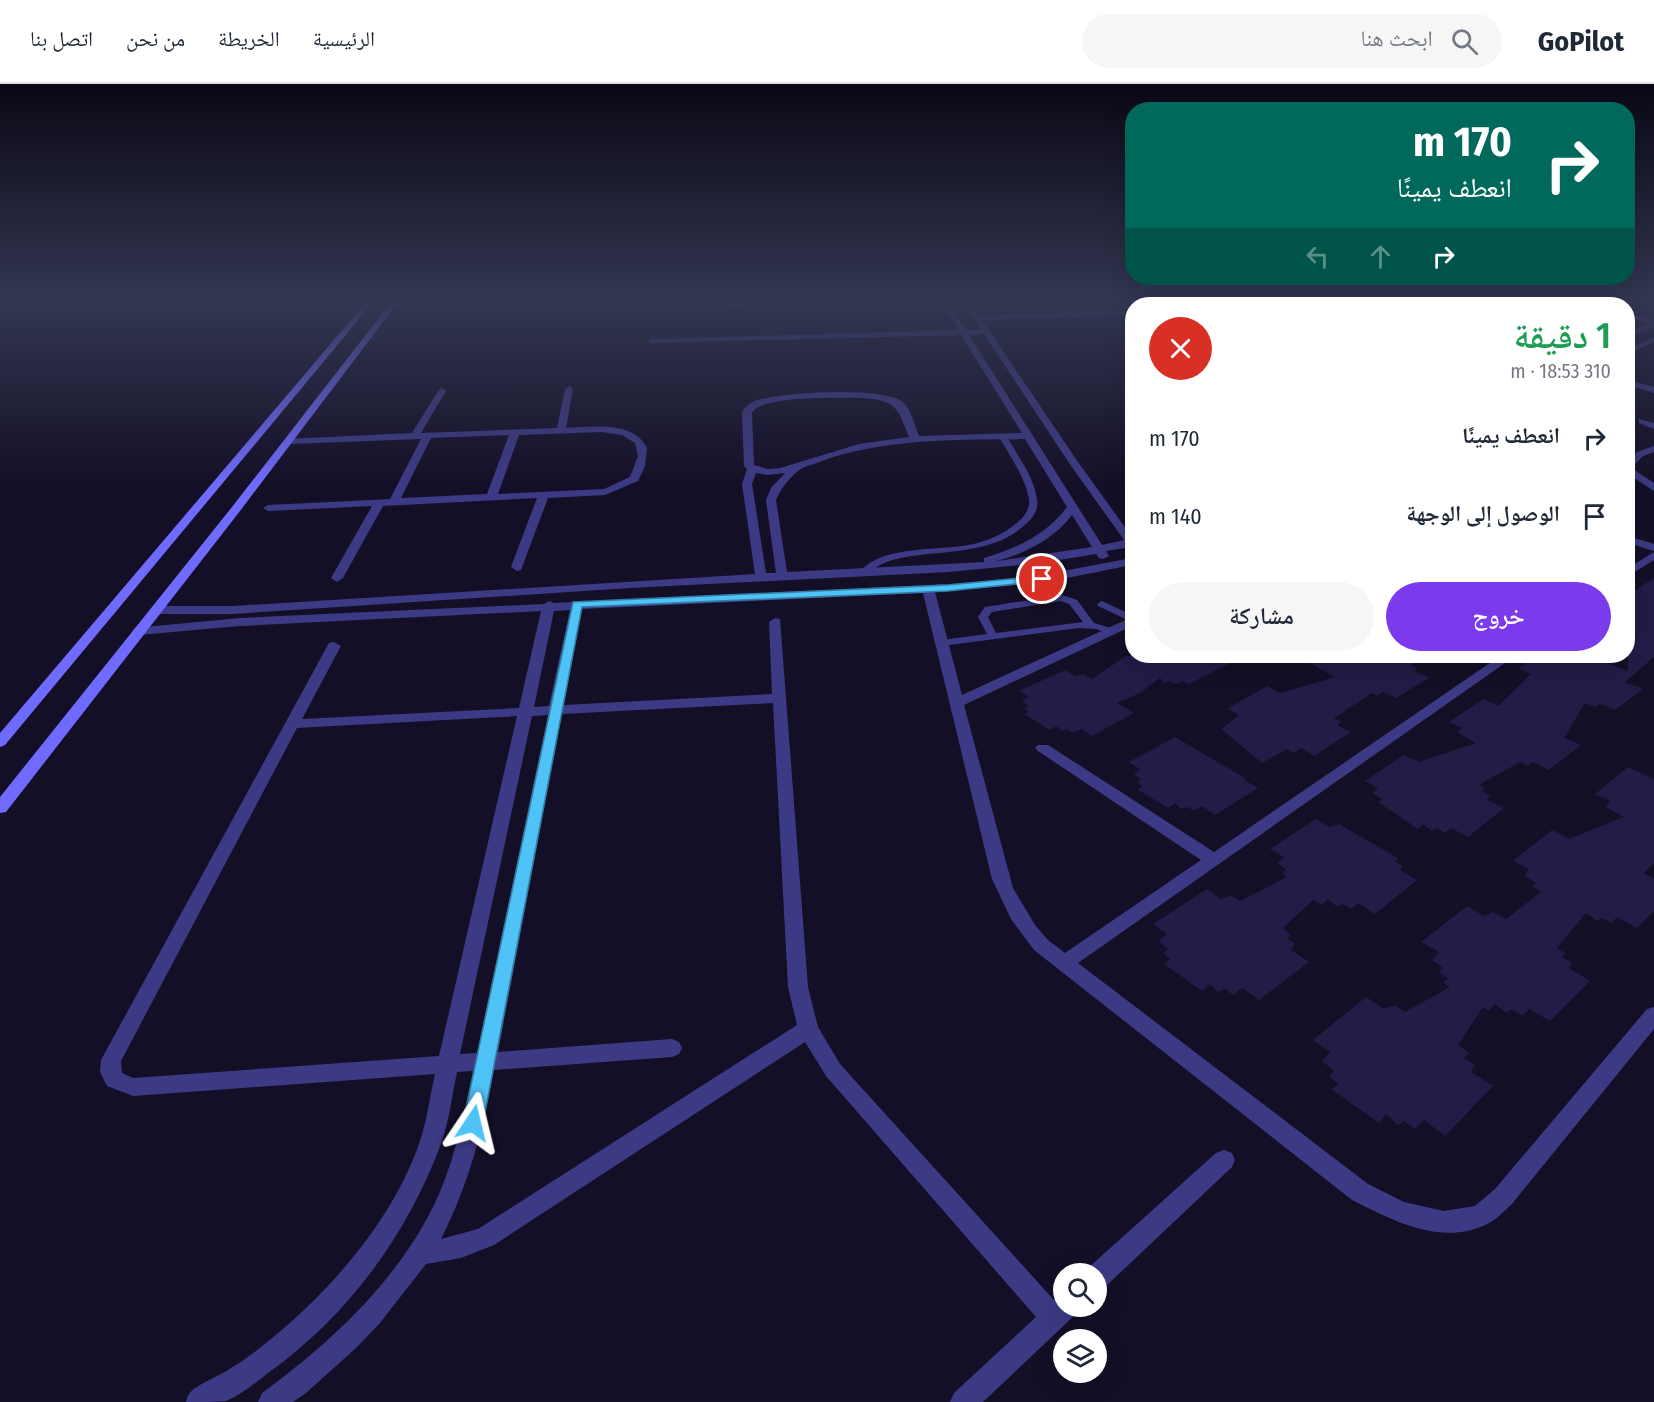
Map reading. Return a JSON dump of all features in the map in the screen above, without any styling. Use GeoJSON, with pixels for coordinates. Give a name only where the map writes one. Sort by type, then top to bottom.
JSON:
{"type":"FeatureCollection","features":[{"type":"Feature","properties":{"kind":"street"},"geometry":{"type":"LineString","coordinates":[[0,742],[323,363]]}},
{"type":"Feature","properties":{"kind":"street"},"geometry":{"type":"LineString","coordinates":[[0,808],[289,441],[345,363]]}},
{"type":"Feature","properties":{"kind":"street"},"geometry":{"type":"LineString","coordinates":[[982,363],[1110,567]]}},
{"type":"Feature","properties":{"kind":"street"},"geometry":{"type":"LineString","coordinates":[[1007,363],[1074,463],[1125,533]]}},
{"type":"Feature","properties":{"kind":"street"},"geometry":{"type":"LineString","coordinates":[[1635,385],[1654,390]]}},
{"type":"Feature","properties":{"kind":"street"},"geometry":{"type":"LineString","coordinates":[[561,430],[569,389]]}},
{"type":"Feature","properties":{"kind":"street"},"geometry":{"type":"LineString","coordinates":[[415,436],[442,391]]}},
{"type":"Feature","properties":{"kind":"street"},"geometry":{"type":"LineString","coordinates":[[752,469],[749,466],[747,413],[749,408],[767,400],[863,394],[887,397],[901,405],[915,439]]}},
{"type":"Feature","properties":{"kind":"street"},"geometry":{"type":"LineString","coordinates":[[1642,421],[1654,426]]}},
{"type":"Feature","properties":{"kind":"street"},"geometry":{"type":"LineString","coordinates":[[268,508],[605,492],[634,479],[639,471],[644,447],[641,440],[632,435],[602,429],[289,441]]}},
{"type":"Feature","properties":{"kind":"street"},"geometry":{"type":"LineString","coordinates":[[491,498],[515,432]]}},
{"type":"Feature","properties":{"kind":"street"},"geometry":{"type":"LineString","coordinates":[[394,502],[428,435]]}},
{"type":"Feature","properties":{"kind":"street"},"geometry":{"type":"LineString","coordinates":[[752,469],[794,470],[851,449],[915,439],[1028,436]]}},
{"type":"Feature","properties":{"kind":"street"},"geometry":{"type":"LineString","coordinates":[[1635,459],[1640,454],[1654,449]]}},
{"type":"Feature","properties":{"kind":"street"},"geometry":{"type":"LineString","coordinates":[[1635,452],[1640,454]]}},
{"type":"Feature","properties":{"kind":"street"},"geometry":{"type":"LineString","coordinates":[[752,469],[747,483],[761,577]]}},
{"type":"Feature","properties":{"kind":"street"},"geometry":{"type":"LineString","coordinates":[[782,576],[771,500],[775,490],[794,470]]}},
{"type":"Feature","properties":{"kind":"street"},"geometry":{"type":"LineString","coordinates":[[1635,477],[1654,488]]}},
{"type":"Feature","properties":{"kind":"street"},"geometry":{"type":"LineString","coordinates":[[517,567],[543,496]]}},
{"type":"Feature","properties":{"kind":"street"},"geometry":{"type":"LineString","coordinates":[[337,578],[380,502]]}},
{"type":"Feature","properties":{"kind":"street"},"geometry":{"type":"LineString","coordinates":[[949,569],[994,559],[1030,544],[1057,526],[1072,507]]}},
{"type":"Feature","properties":{"kind":"street"},"geometry":{"type":"LineString","coordinates":[[1635,541],[1654,548]]}},
{"type":"Feature","properties":{"kind":"street"},"geometry":{"type":"LineString","coordinates":[[156,610],[233,610],[761,577],[949,569],[1028,562],[1125,545]]}},
{"type":"Feature","properties":{"kind":"street"},"geometry":{"type":"LineString","coordinates":[[1635,568],[1654,555]]}},
{"type":"Feature","properties":{"kind":"street"},"geometry":{"type":"LineString","coordinates":[[139,631],[208,624],[549,605],[1005,584],[1125,564]]}},
{"type":"Feature","properties":{"kind":"street"},"geometry":{"type":"LineString","coordinates":[[928,589],[1006,895],[1026,929],[1041,945],[1360,1192],[1401,1213],[1444,1222],[1480,1216],[1503,1197],[1654,1015]]}},
{"type":"Feature","properties":{"kind":"street"},"geometry":{"type":"LineString","coordinates":[[275,1401],[358,1328],[392,1291],[419,1253],[445,1207],[462,1164],[577,604]]}},
{"type":"Feature","properties":{"kind":"street"},"geometry":{"type":"LineString","coordinates":[[199,1402],[248,1372],[290,1340],[325,1308],[382,1239],[403,1206],[420,1172],[430,1141],[448,1063],[549,605]]}},
{"type":"Feature","properties":{"kind":"street"},"geometry":{"type":"LineString","coordinates":[[775,622],[798,987],[808,1029],[833,1070],[1053,1305]]}},
{"type":"Feature","properties":{"kind":"street"},"geometry":{"type":"LineString","coordinates":[[957,703],[1125,624]]}},
{"type":"Feature","properties":{"kind":"street"},"geometry":{"type":"LineString","coordinates":[[334,646],[111,1060],[109,1070],[111,1079],[120,1085],[133,1087],[672,1048]]}},
{"type":"Feature","properties":{"kind":"street"},"geometry":{"type":"LineString","coordinates":[[1065,963],[1498,663]]}},
{"type":"Feature","properties":{"kind":"street"},"geometry":{"type":"LineString","coordinates":[[291,724],[780,698]]}},
{"type":"Feature","properties":{"kind":"street"},"geometry":{"type":"LineString","coordinates":[[1043,748],[1214,860]]}},
{"type":"Feature","properties":{"kind":"street"},"geometry":{"type":"LineString","coordinates":[[419,1253],[456,1249],[486,1237],[808,1029]]}},
{"type":"Feature","properties":{"kind":"street"},"geometry":{"type":"LineString","coordinates":[[1107,1268],[1224,1160]]}},
{"type":"Feature","properties":{"kind":"street"},"geometry":{"type":"LineString","coordinates":[[963,1402],[1055,1317]]}},
{"type":"Feature","properties":{"kind":"lane"},"geometry":{"type":"LineString","coordinates":[[865,572],[869,565],[883,560],[985,544],[1008,534],[1025,522],[1033,508],[1032,495],[1003,436]]}},
{"type":"Feature","properties":{"kind":"lane"},"geometry":{"type":"LineString","coordinates":[[993,636],[983,617],[989,609],[1058,598],[1073,602],[1090,625]]}},
{"type":"Feature","properties":{"kind":"lane"},"geometry":{"type":"LineString","coordinates":[[1102,604],[1125,616]]}},
{"type":"Feature","properties":{"kind":"lane"},"geometry":{"type":"LineString","coordinates":[[942,644],[1090,625],[1110,631]]}},
{"type":"Feature","properties":{"kind":"building"},"geometry":{"type":"Polygon","coordinates":[[[1654,578],[1654,657],[1625,682],[1643,689],[1615,710],[1600,704],[1595,707],[1585,703],[1564,738],[1581,745],[1549,770],[1533,762],[1528,766],[1520,762],[1479,785],[1485,789],[1482,791],[1490,796],[1487,800],[1504,808],[1468,837],[1451,828],[1445,833],[1437,828],[1432,831],[1423,824],[1418,829],[1378,802],[1382,799],[1372,793],[1378,788],[1365,781],[1404,755],[1419,762],[1476,743],[1457,732],[1462,728],[1449,722],[1484,699],[1498,706],[1531,674],[1518,668],[1526,663],[1607,663],[1628,671],[1628,663],[1635,663],[1635,590],[1654,578]]]}},
{"type":"Feature","properties":{"kind":"building"},"geometry":{"type":"Polygon","coordinates":[[[1125,657],[1125,663],[1230,663],[1189,684],[1183,681],[1176,684],[1170,681],[1165,683],[1160,678],[1140,693],[1117,703],[1134,713],[1092,736],[1081,729],[1073,733],[1067,729],[1062,731],[1056,726],[1050,730],[1024,714],[1029,712],[1024,708],[1028,706],[1022,701],[1029,697],[1019,691],[1065,670],[1075,676],[1083,674],[1092,679],[1125,657]]]}},
{"type":"Feature","properties":{"kind":"building"},"geometry":{"type":"Polygon","coordinates":[[[1310,663],[1414,663],[1411,665],[1418,669],[1415,671],[1429,678],[1396,698],[1383,692],[1377,696],[1372,693],[1334,718],[1341,722],[1337,725],[1351,732],[1314,756],[1301,748],[1294,753],[1287,749],[1262,763],[1221,729],[1239,715],[1228,709],[1230,707],[1267,686],[1280,693],[1335,677],[1310,663]]]}},
{"type":"Feature","properties":{"kind":"building"},"geometry":{"type":"Polygon","coordinates":[[[1175,737],[1258,788],[1215,815],[1202,806],[1194,811],[1188,807],[1181,809],[1175,803],[1168,808],[1137,789],[1143,787],[1137,782],[1141,779],[1134,774],[1140,769],[1129,762],[1175,737]]]}},
{"type":"Feature","properties":{"kind":"building"},"geometry":{"type":"Polygon","coordinates":[[[1628,767],[1654,779],[1654,863],[1644,873],[1654,879],[1654,911],[1637,928],[1617,917],[1611,923],[1602,918],[1597,921],[1586,913],[1557,948],[1565,953],[1562,957],[1572,963],[1569,968],[1590,981],[1550,1021],[1529,1009],[1523,1016],[1512,1009],[1506,1013],[1495,1004],[1489,1011],[1483,1007],[1458,1045],[1469,1053],[1464,1058],[1475,1065],[1471,1072],[1493,1086],[1445,1136],[1424,1120],[1415,1129],[1404,1121],[1398,1125],[1386,1114],[1379,1123],[1331,1089],[1338,1084],[1329,1076],[1334,1071],[1322,1061],[1330,1052],[1313,1040],[1366,997],[1384,1009],[1395,1005],[1405,1012],[1450,987],[1443,983],[1448,978],[1439,972],[1443,968],[1432,960],[1439,952],[1421,942],[1467,906],[1484,916],[1493,912],[1506,919],[1541,892],[1532,886],[1536,883],[1525,876],[1529,869],[1513,861],[1552,830],[1569,839],[1624,817],[1606,807],[1610,801],[1595,794],[1628,767]]]}},
{"type":"Feature","properties":{"kind":"building"},"geometry":{"type":"Polygon","coordinates":[[[1316,819],[1330,827],[1339,824],[1398,858],[1395,861],[1403,866],[1400,870],[1417,880],[1375,914],[1358,903],[1351,909],[1343,904],[1337,907],[1328,899],[1322,905],[1313,900],[1283,928],[1291,935],[1287,938],[1295,944],[1291,950],[1309,962],[1259,1000],[1242,988],[1233,995],[1225,989],[1218,992],[1210,984],[1202,991],[1164,964],[1170,959],[1163,953],[1168,949],[1159,941],[1167,934],[1153,924],[1207,889],[1221,899],[1231,895],[1240,901],[1287,877],[1282,873],[1286,870],[1277,863],[1284,857],[1270,849],[1316,819]]]}},
{"type":"Feature","properties":{"kind":"route"},"geometry":{"type":"LineString","coordinates":[[473,1123],[577,604],[948,588],[1042,579]]}}]}
